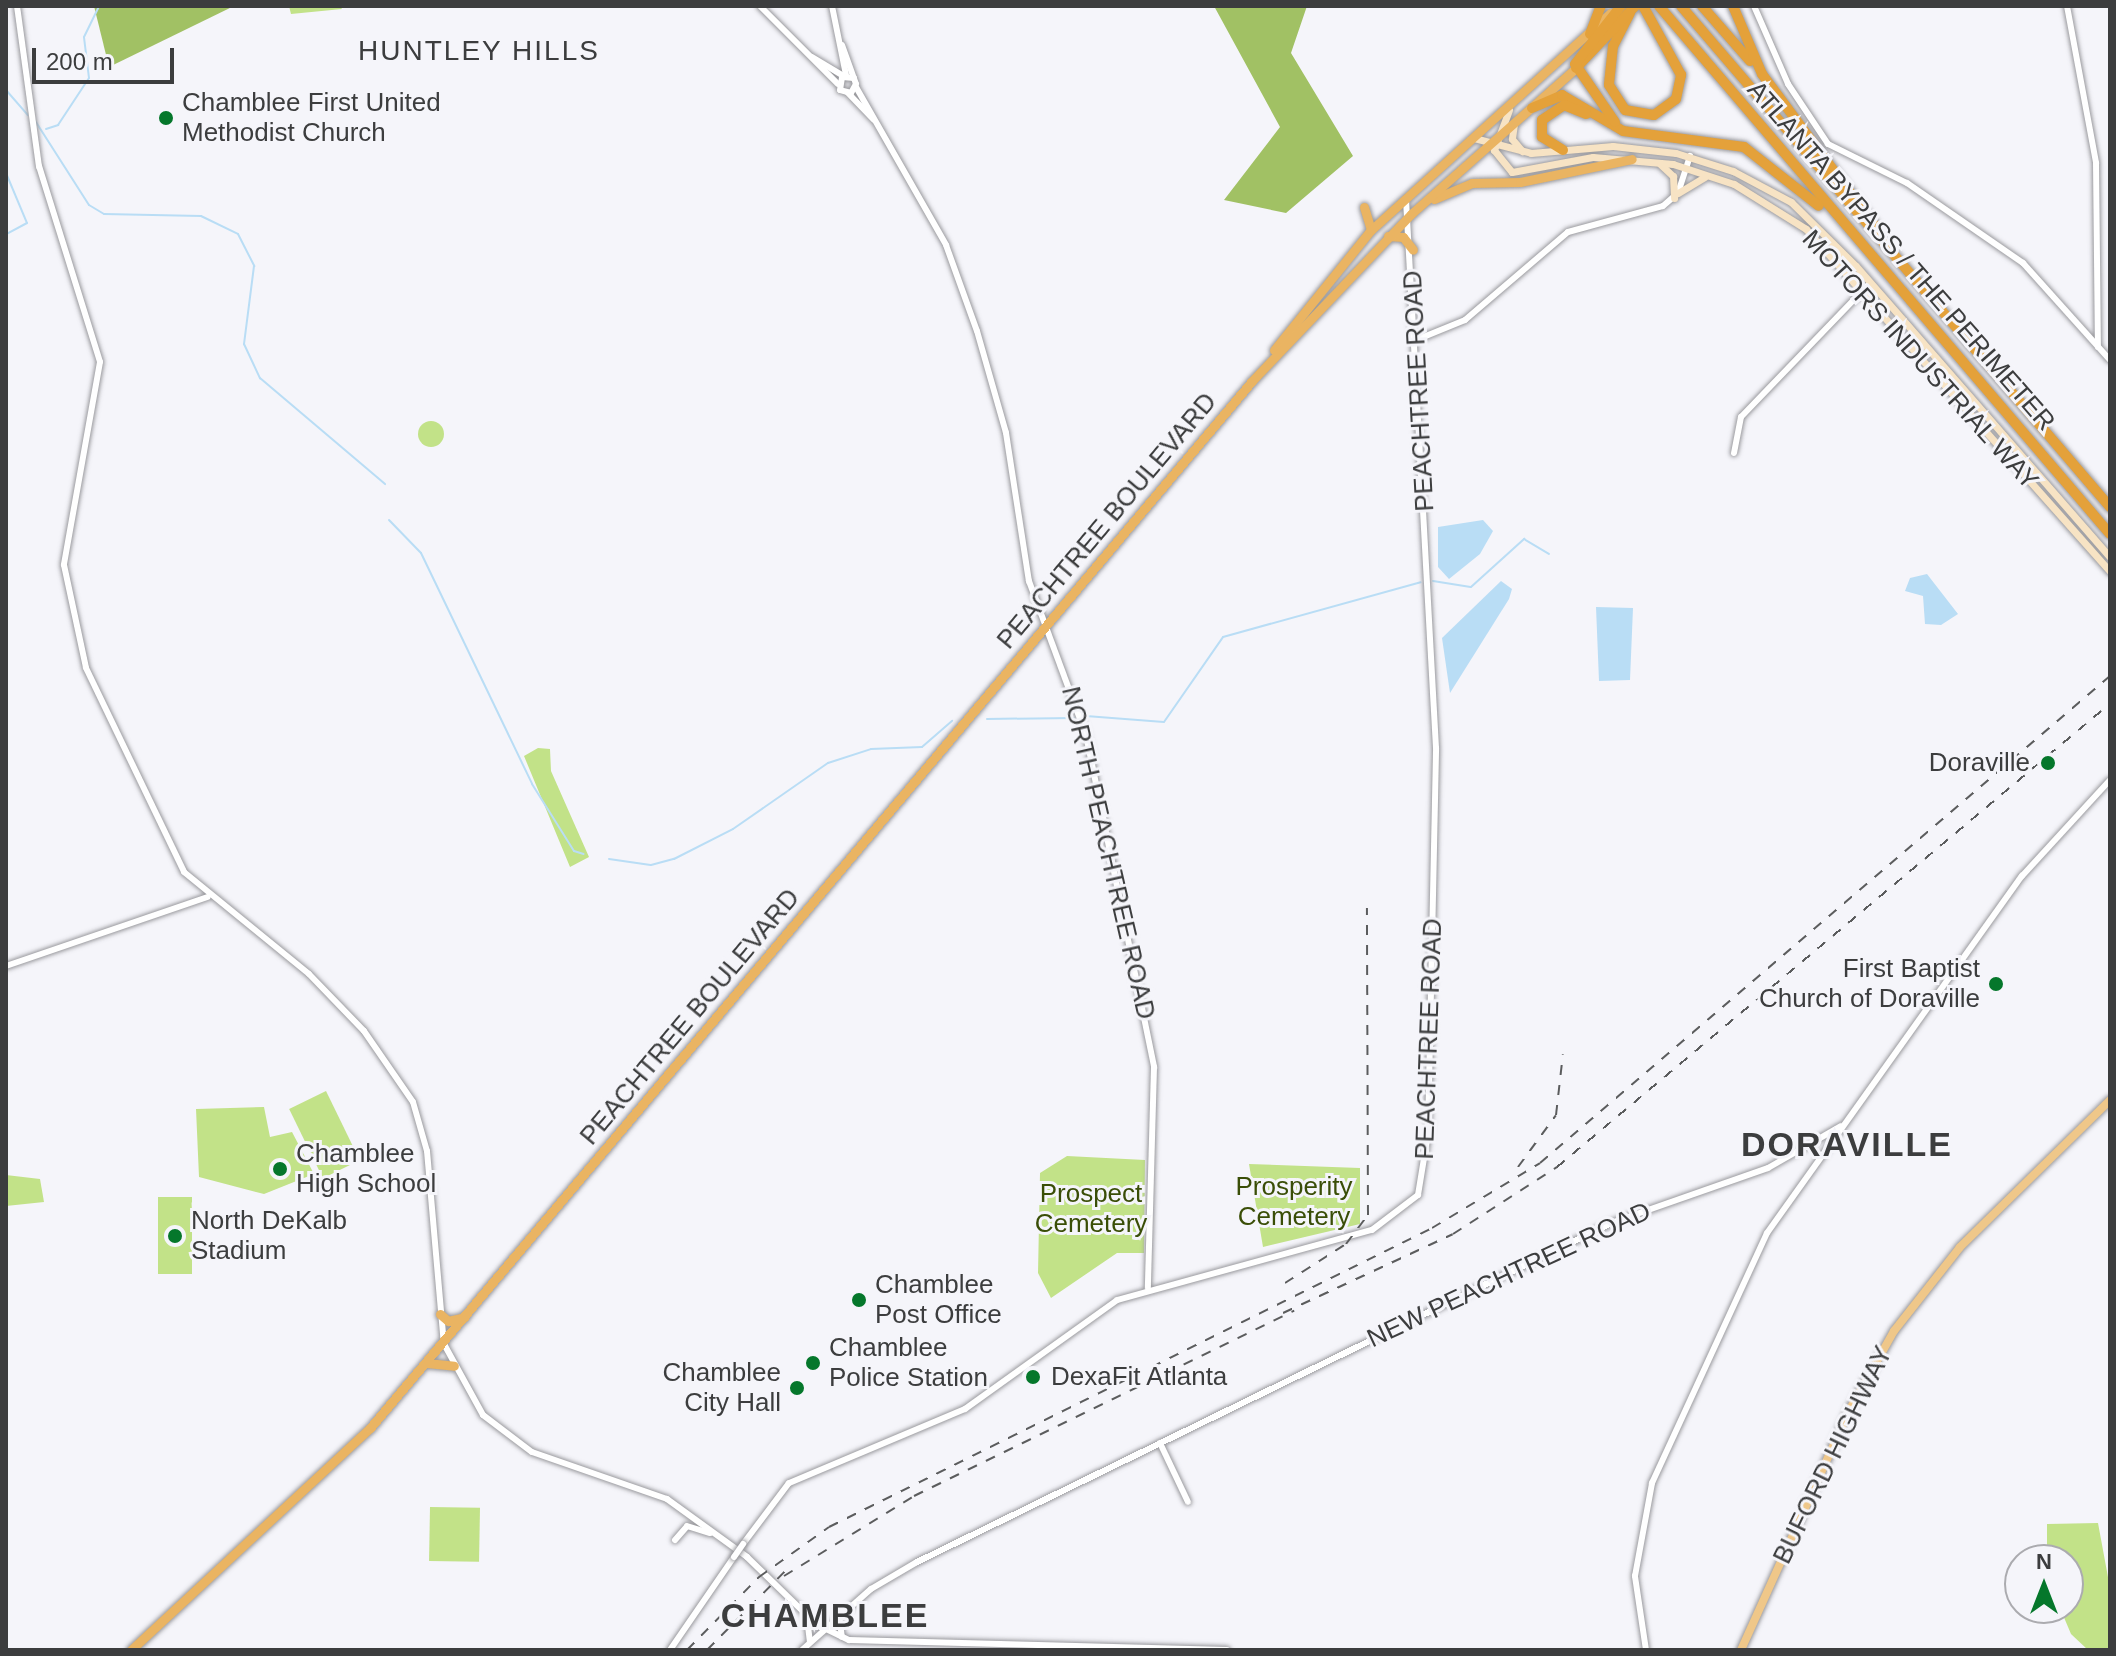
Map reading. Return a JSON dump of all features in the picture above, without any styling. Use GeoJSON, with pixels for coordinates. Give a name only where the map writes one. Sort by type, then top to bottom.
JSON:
{"type":"FeatureCollection","features":[{"type":"Feature","properties":{"kind":"highway"},"geometry":{"type":"LineString","coordinates":[[1590,34],[1601,6]]}},
{"type":"Feature","properties":{"kind":"highway"},"geometry":{"type":"LineString","coordinates":[[1626,8],[1608,79],[1618,104],[1638,116],[1665,110],[1681,85],[1675,57],[1643,6]]}},
{"type":"Feature","properties":{"kind":"highway","name":"ATLANTA BYPASS / THE PERIMETER"},"geometry":{"type":"LineString","coordinates":[[1681,6],[2110,507]]}},
{"type":"Feature","properties":{"kind":"highway"},"geometry":{"type":"LineString","coordinates":[[1702,6],[1762,74],[1885,244]]}},
{"type":"Feature","properties":{"kind":"highway"},"geometry":{"type":"LineString","coordinates":[[1733,6],[1762,74]]}},
{"type":"Feature","properties":{"kind":"highway"},"geometry":{"type":"LineString","coordinates":[[1626,8],[1578,54],[1576,68],[1614,122],[1650,134]]}},
{"type":"Feature","properties":{"kind":"highway","name":"PEACHTREE BOULEVARD"},"geometry":{"type":"LineString","coordinates":[[131,1650],[354,1446],[444,1344],[1251,382],[1371,230],[1509,110],[1590,34],[1626,8]]}},
{"type":"Feature","properties":{"kind":"highway","name":"ATLANTA BYPASS / THE PERIMETER"},"geometry":{"type":"LineString","coordinates":[[1662,10],[1850,234],[2110,534]]}},
{"type":"Feature","properties":{"kind":"highway","name":"PEACHTREE BOULEVARD"},"geometry":{"type":"LineString","coordinates":[[1251,382],[1388,236],[1576,68]]}},
{"type":"Feature","properties":{"kind":"highway"},"geometry":{"type":"LineString","coordinates":[[1532,108],[1562,95],[1612,126]]}},
{"type":"Feature","properties":{"kind":"highway"},"geometry":{"type":"LineString","coordinates":[[1563,150],[1540,130],[1556,107],[1612,126],[1650,134],[1730,143],[1761,156],[1850,234]]}},
{"type":"Feature","properties":{"kind":"highway"},"geometry":{"type":"LineString","coordinates":[[1424,203],[1472,183],[1520,182],[1632,159]]}},
{"type":"Feature","properties":{"kind":"highway"},"geometry":{"type":"LineString","coordinates":[[1364,207],[1371,230]]}},
{"type":"Feature","properties":{"kind":"highway"},"geometry":{"type":"LineString","coordinates":[[1388,236],[1403,237],[1413,250]]}},
{"type":"Feature","properties":{"kind":"highway"},"geometry":{"type":"LineString","coordinates":[[440,1314],[448,1321],[468,1315]]}},
{"type":"Feature","properties":{"kind":"highway"},"geometry":{"type":"LineString","coordinates":[[426,1363],[454,1366]]}},
{"type":"Feature","properties":{"kind":"main road"},"geometry":{"type":"LineString","coordinates":[[1494,141],[1509,110]]}},
{"type":"Feature","properties":{"kind":"main road"},"geometry":{"type":"LineString","coordinates":[[1514,124],[1512,139],[1524,152]]}},
{"type":"Feature","properties":{"kind":"main road","name":"MOTORS INDUSTRIAL WAY"},"geometry":{"type":"LineString","coordinates":[[1474,138],[1494,141],[1524,152],[1620,146],[1690,156],[1791,202],[2110,557]]}},
{"type":"Feature","properties":{"kind":"main road","name":"MOTORS INDUSTRIAL WAY"},"geometry":{"type":"LineString","coordinates":[[1494,141],[1497,161],[1519,173],[1593,157],[1658,163],[1714,177],[1791,218],[1866,286],[2110,572]]}},
{"type":"Feature","properties":{"kind":"main road"},"geometry":{"type":"LineString","coordinates":[[1658,163],[1673,176],[1676,195]]}},
{"type":"Feature","properties":{"kind":"main road"},"geometry":{"type":"LineString","coordinates":[[1676,195],[1697,177],[1714,177]]}},
{"type":"Feature","properties":{"kind":"main road","name":"BUFORD HIGHWAY"},"geometry":{"type":"LineString","coordinates":[[1741,1650],[1859,1391],[1894,1331],[1960,1247],[2110,1100]]}},
{"type":"Feature","properties":{"kind":"street"},"geometry":{"type":"LineString","coordinates":[[17,6],[31,88],[35,135],[100,362],[66,545],[70,612],[126,760],[177,861],[208,897],[309,974],[364,1031],[413,1102],[427,1153],[444,1344],[454,1366],[496,1430],[532,1452],[643,1486],[718,1536],[805,1614],[842,1637],[878,1645],[1227,1650]]}},
{"type":"Feature","properties":{"kind":"street"},"geometry":{"type":"LineString","coordinates":[[760,6],[812,57],[848,76],[838,84]]}},
{"type":"Feature","properties":{"kind":"street","name":"NORTH PEACHTREE ROAD"},"geometry":{"type":"LineString","coordinates":[[832,6],[848,76]]}},
{"type":"Feature","properties":{"kind":"street"},"geometry":{"type":"LineString","coordinates":[[1754,6],[1788,84],[1828,144],[1907,183],[2023,263],[2110,360]]}},
{"type":"Feature","properties":{"kind":"street"},"geometry":{"type":"LineString","coordinates":[[2067,6],[2095,149],[2098,347]]}},
{"type":"Feature","properties":{"kind":"street","name":"NORTH PEACHTREE ROAD"},"geometry":{"type":"LineString","coordinates":[[842,45],[848,76],[946,245],[978,335],[1007,437],[1024,559],[1086,735],[1154,1067],[1148,1288]]}},
{"type":"Feature","properties":{"kind":"street"},"geometry":{"type":"LineString","coordinates":[[831,68],[843,56]]}},
{"type":"Feature","properties":{"kind":"street","name":"NORTH PEACHTREE ROAD"},"geometry":{"type":"LineString","coordinates":[[812,57],[874,120]]}},
{"type":"Feature","properties":{"kind":"street"},"geometry":{"type":"LineString","coordinates":[[848,93],[856,87]]}},
{"type":"Feature","properties":{"kind":"street"},"geometry":{"type":"LineString","coordinates":[[1416,340],[1465,320],[1568,232],[1652,212],[1676,195],[1690,156]]}},
{"type":"Feature","properties":{"kind":"street","name":"PEACHTREE ROAD"},"geometry":{"type":"LineString","coordinates":[[670,1650],[789,1483],[965,1409],[1107,1306],[1148,1288],[1372,1230],[1402,1213],[1424,1182],[1436,761],[1413,250],[1411,214],[1406,199]]}},
{"type":"Feature","properties":{"kind":"street"},"geometry":{"type":"LineString","coordinates":[[1734,453],[1741,417],[1866,286]]}},
{"type":"Feature","properties":{"kind":"street"},"geometry":{"type":"LineString","coordinates":[[2082,328],[2097,321]]}},
{"type":"Feature","properties":{"kind":"street","name":"NEW PEACHTREE ROAD"},"geometry":{"type":"LineString","coordinates":[[802,1650],[839,1614],[917,1562],[1618,1220],[1768,1168],[1841,1126],[2038,856],[2110,780]]}},
{"type":"Feature","properties":{"kind":"street"},"geometry":{"type":"LineString","coordinates":[[6,966],[208,897]]}},
{"type":"Feature","properties":{"kind":"street"},"geometry":{"type":"LineString","coordinates":[[1646,1650],[1635,1576],[1652,1483],[1767,1233],[1841,1126]]}},
{"type":"Feature","properties":{"kind":"street"},"geometry":{"type":"LineString","coordinates":[[1160,1443],[1188,1502]]}},
{"type":"Feature","properties":{"kind":"street"},"geometry":{"type":"LineString","coordinates":[[675,1540],[687,1526],[718,1536]]}},
{"type":"Feature","properties":{"kind":"street"},"geometry":{"type":"LineString","coordinates":[[805,1614],[810,1642]]}},
{"type":"Feature","properties":{"kind":"street"},"geometry":{"type":"LineString","coordinates":[[839,1614],[842,1637]]}},
{"type":"Feature","properties":{"kind":"green space"},"geometry":{"type":"Polygon","coordinates":[[[94,6],[234,6],[109,67],[94,6]]]}},
{"type":"Feature","properties":{"kind":"green space"},"geometry":{"type":"Polygon","coordinates":[[[289,6],[340,6],[342,9],[291,14],[289,6]]]}},
{"type":"Feature","properties":{"kind":"green space"},"geometry":{"type":"Polygon","coordinates":[[[1214,6],[1307,6],[1291,53],[1353,156],[1286,213],[1224,200],[1280,127],[1214,6]]]}},
{"type":"Feature","properties":{"kind":"green space"},"geometry":{"type":"Polygon","coordinates":[[[431,421],[441,424],[444,434],[441,444],[431,447],[421,444],[418,434],[421,424],[431,421]]]}},
{"type":"Feature","properties":{"kind":"green space"},"geometry":{"type":"Polygon","coordinates":[[[538,748],[550,749],[551,771],[589,857],[570,867],[524,756],[538,748]]]}},
{"type":"Feature","properties":{"kind":"green space"},"geometry":{"type":"Polygon","coordinates":[[[326,1091],[360,1160],[323,1178],[289,1109],[326,1091]]]}},
{"type":"Feature","properties":{"kind":"green space"},"geometry":{"type":"Polygon","coordinates":[[[264,1107],[270,1137],[292,1132],[314,1174],[264,1194],[199,1177],[196,1109],[264,1107]]]}},
{"type":"Feature","properties":{"kind":"green space","name":"Prospect Cemetery"},"geometry":{"type":"Polygon","coordinates":[[[1067,1156],[1145,1160],[1144,1253],[1117,1253],[1051,1298],[1038,1273],[1040,1173],[1067,1156]]]}},
{"type":"Feature","properties":{"kind":"green space","name":"Prosperity Cemetery"},"geometry":{"type":"Polygon","coordinates":[[[1249,1164],[1360,1168],[1360,1224],[1263,1247],[1249,1164]]]}},
{"type":"Feature","properties":{"kind":"green space"},"geometry":{"type":"Polygon","coordinates":[[[6,1175],[40,1179],[44,1202],[6,1206],[6,1175]]]}},
{"type":"Feature","properties":{"kind":"green space","name":"North DeKalb Stadium"},"geometry":{"type":"Polygon","coordinates":[[[158,1197],[192,1197],[192,1274],[158,1274],[158,1197]]]}},
{"type":"Feature","properties":{"kind":"green space"},"geometry":{"type":"Polygon","coordinates":[[[430,1507],[480,1508],[479,1562],[429,1561],[430,1507]]]}},
{"type":"Feature","properties":{"kind":"green space"},"geometry":{"type":"Polygon","coordinates":[[[2098,1523],[2110,1588],[2110,1650],[2088,1650],[2071,1634],[2067,1624],[2084,1624],[2084,1544],[2047,1544],[2047,1524],[2098,1523]]]}},
{"type":"Feature","properties":{"kind":"water"},"geometry":{"type":"Polygon","coordinates":[[[1483,520],[1493,531],[1480,554],[1449,579],[1438,567],[1438,527],[1483,520]]]}},
{"type":"Feature","properties":{"kind":"water"},"geometry":{"type":"Polygon","coordinates":[[[1927,574],[1958,614],[1941,625],[1925,624],[1923,596],[1905,591],[1910,578],[1927,574]]]}},
{"type":"Feature","properties":{"kind":"water"},"geometry":{"type":"Polygon","coordinates":[[[1501,581],[1512,589],[1509,599],[1450,693],[1442,638],[1501,581]]]}},
{"type":"Feature","properties":{"kind":"water"},"geometry":{"type":"Polygon","coordinates":[[[1596,607],[1633,608],[1630,680],[1599,681],[1596,607]]]}},
{"type":"Feature","properties":{"kind":"waterway"},"geometry":{"type":"LineString","coordinates":[[46,129],[58,125],[89,78],[84,37],[99,6]]}},
{"type":"Feature","properties":{"kind":"waterway"},"geometry":{"type":"LineString","coordinates":[[6,90],[28,115]]}},
{"type":"Feature","properties":{"kind":"waterway"},"geometry":{"type":"LineString","coordinates":[[34,119],[89,205],[104,214],[201,216],[238,234],[254,266],[244,344],[260,378],[385,484]]}},
{"type":"Feature","properties":{"kind":"waterway"},"geometry":{"type":"LineString","coordinates":[[6,173],[27,223],[6,234]]}},
{"type":"Feature","properties":{"kind":"waterway"},"geometry":{"type":"LineString","coordinates":[[389,520],[421,553],[532,784],[574,851],[584,854]]}},
{"type":"Feature","properties":{"kind":"waterway"},"geometry":{"type":"LineString","coordinates":[[1433,581],[1471,587],[1524,539],[1549,554]]}},
{"type":"Feature","properties":{"kind":"waterway"},"geometry":{"type":"LineString","coordinates":[[1086,716],[1164,722],[1223,637],[1421,582]]}},
{"type":"Feature","properties":{"kind":"waterway"},"geometry":{"type":"LineString","coordinates":[[987,719],[1074,718]]}},
{"type":"Feature","properties":{"kind":"waterway"},"geometry":{"type":"LineString","coordinates":[[609,859],[651,865],[674,859],[733,829],[828,763],[871,749],[922,747],[952,721]]}},
{"type":"Feature","properties":{"kind":"railway"},"geometry":{"type":"LineString","coordinates":[[687,1650],[759,1577],[829,1527],[1432,1228],[1540,1163],[2110,676]]}},
{"type":"Feature","properties":{"kind":"railway"},"geometry":{"type":"LineString","coordinates":[[1283,1313],[1453,1234],[1557,1167],[2106,707]]}},
{"type":"Feature","properties":{"kind":"railway"},"geometry":{"type":"LineString","coordinates":[[1285,1283],[1346,1244],[1368,1215],[1367,908]]}},
{"type":"Feature","properties":{"kind":"railway"},"geometry":{"type":"LineString","coordinates":[[1518,1167],[1556,1115],[1563,1054]]}},
{"type":"Feature","properties":{"kind":"railway"},"geometry":{"type":"LineString","coordinates":[[784,1576],[914,1496],[1294,1311]]}},
{"type":"Feature","properties":{"kind":"railway"},"geometry":{"type":"LineString","coordinates":[[707,1650],[789,1567]]}},
{"type":"Feature","properties":{"kind":"place","name":"Chamblee First United Methodist Church"},"geometry":{"type":"Point","coordinates":[166,118]}},
{"type":"Feature","properties":{"kind":"place","name":"Doraville"},"geometry":{"type":"Point","coordinates":[2048,763]}},
{"type":"Feature","properties":{"kind":"place","name":"First Baptist Church of Doraville"},"geometry":{"type":"Point","coordinates":[1996,984]}},
{"type":"Feature","properties":{"kind":"place","name":"Chamblee High School"},"geometry":{"type":"Point","coordinates":[280,1169]}},
{"type":"Feature","properties":{"kind":"place","name":"North DeKalb Stadium"},"geometry":{"type":"Point","coordinates":[175,1236]}},
{"type":"Feature","properties":{"kind":"place","name":"Chamblee Post Office"},"geometry":{"type":"Point","coordinates":[859,1300]}},
{"type":"Feature","properties":{"kind":"place","name":"Chamblee Police Station"},"geometry":{"type":"Point","coordinates":[813,1363]}},
{"type":"Feature","properties":{"kind":"place","name":"DexaFit Atlanta"},"geometry":{"type":"Point","coordinates":[1033,1377]}},
{"type":"Feature","properties":{"kind":"place","name":"Chamblee City Hall"},"geometry":{"type":"Point","coordinates":[797,1388]}},
{"type":"Feature","properties":{"kind":"district","name":"HUNTLEY HILLS"},"geometry":{"type":"Point","coordinates":[479,51]}},
{"type":"Feature","properties":{"kind":"district","name":"DORAVILLE"},"geometry":{"type":"Point","coordinates":[1847,1145]}},
{"type":"Feature","properties":{"kind":"district","name":"CHAMBLEE"},"geometry":{"type":"Point","coordinates":[825,1616]}}]}
